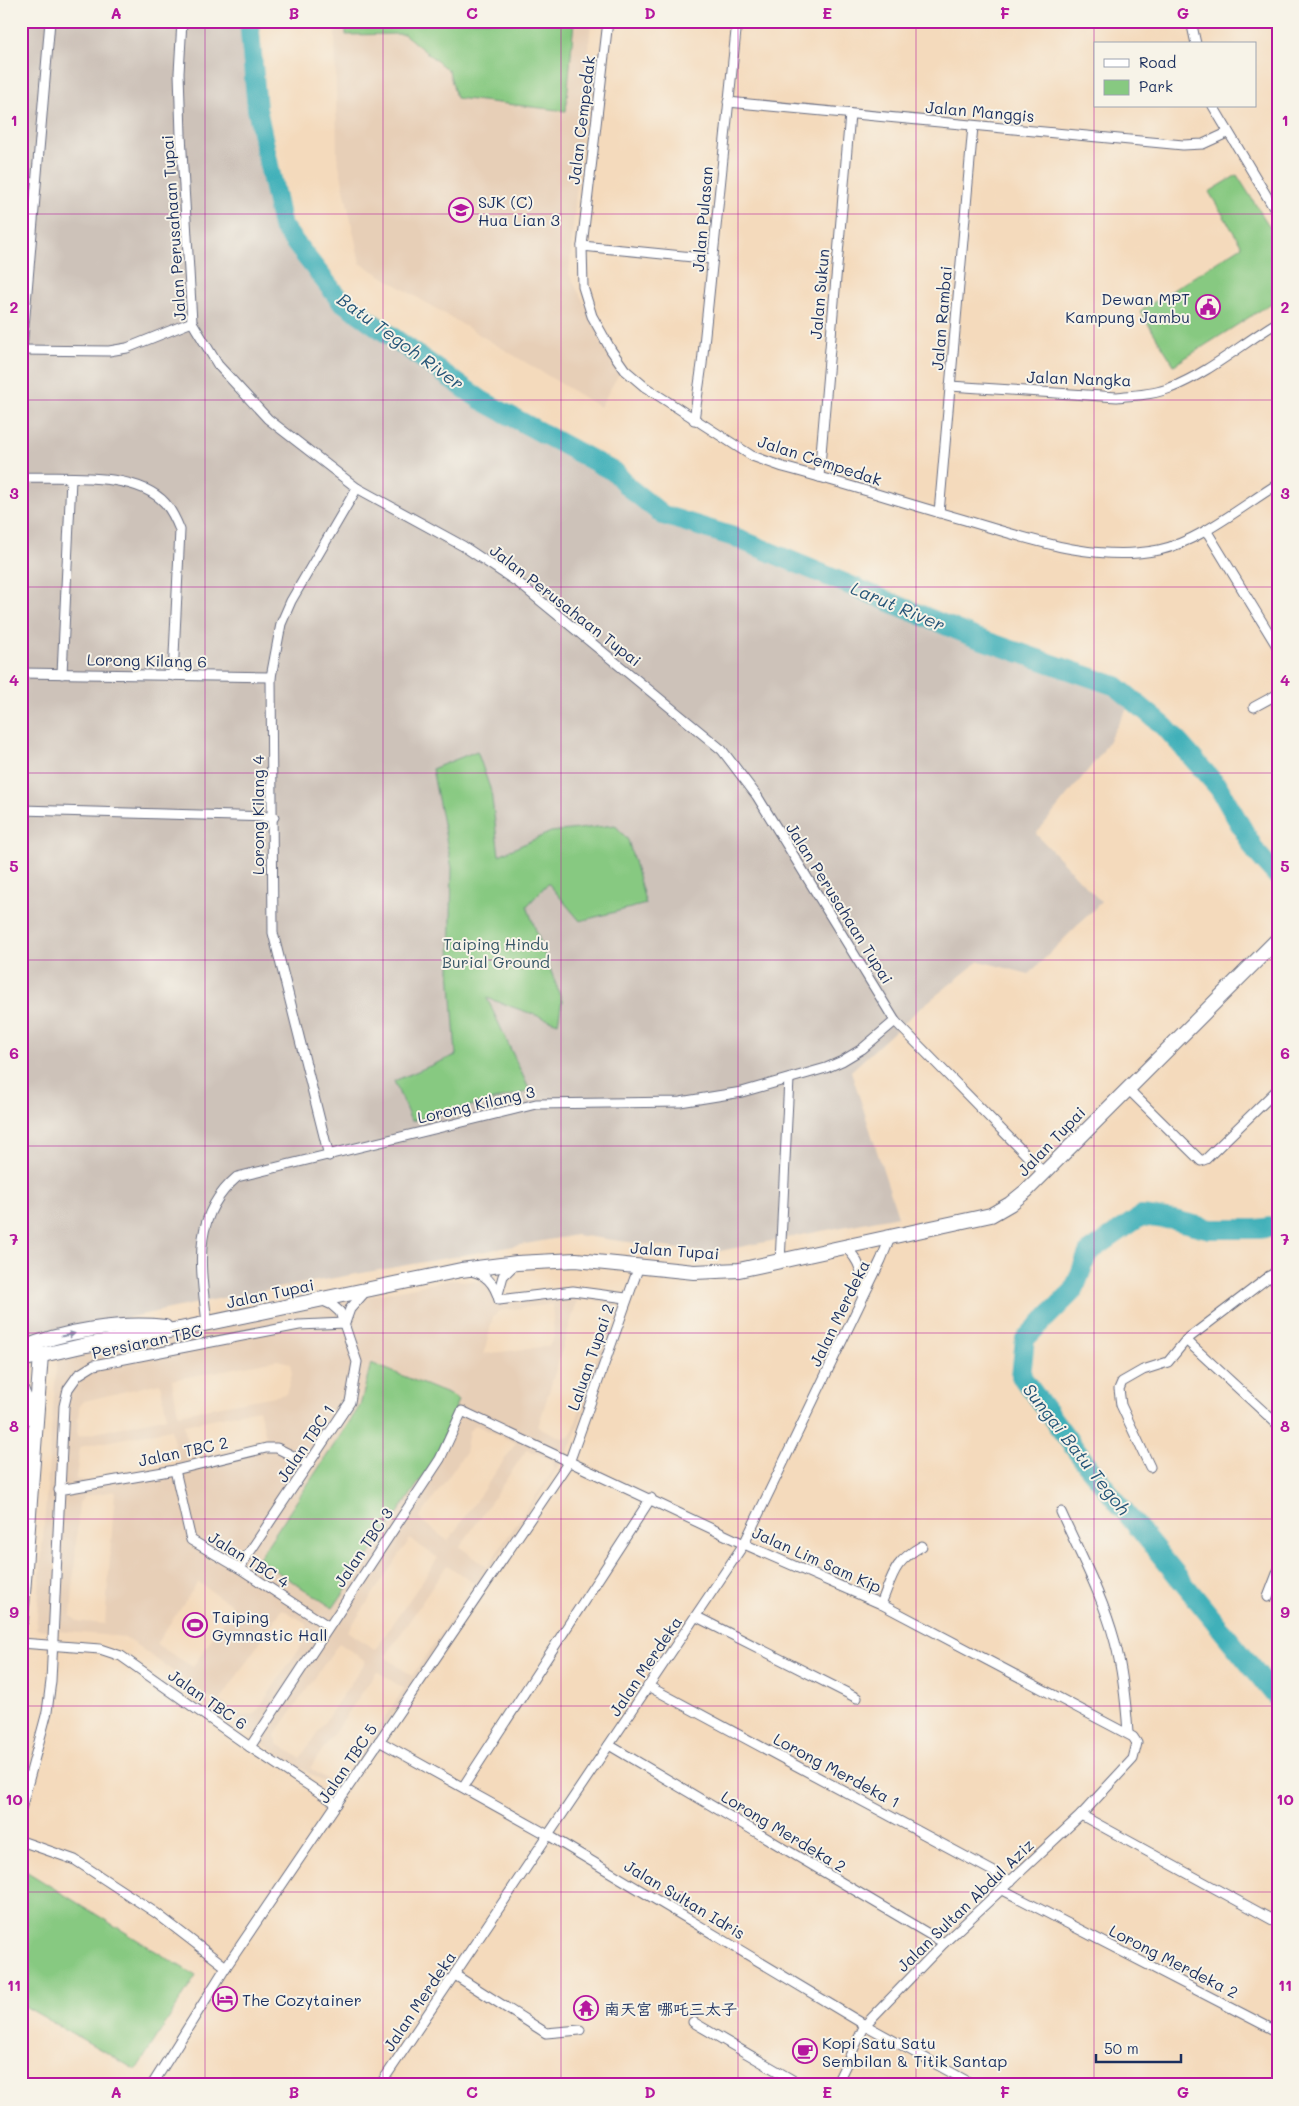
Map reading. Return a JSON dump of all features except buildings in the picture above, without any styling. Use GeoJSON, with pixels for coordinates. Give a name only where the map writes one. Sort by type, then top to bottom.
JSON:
{"type":"FeatureCollection","features":[{"type":"Feature","properties":{"kind":"main road","name":"Jalan Tupai"},"geometry":{"type":"LineString","coordinates":[[21,1360],[86,1345],[180,1329],[461,1270],[517,1263],[576,1260],[716,1273],[780,1262],[991,1215],[1010,1204],[1044,1172],[1278,939]]}},
{"type":"Feature","properties":{"kind":"main road"},"geometry":{"type":"LineString","coordinates":[[21,1349],[37,1342],[95,1329],[138,1324],[180,1329]]}},
{"type":"Feature","properties":{"kind":"main road"},"geometry":{"type":"LineString","coordinates":[[21,1620],[30,1429],[41,1355]]}},
{"type":"Feature","properties":{"kind":"main road"},"geometry":{"type":"LineString","coordinates":[[21,1388],[30,1429]]}},
{"type":"Feature","properties":{"kind":"street"},"geometry":{"type":"LineString","coordinates":[[50,21],[22,350],[101,351],[127,348],[192,322]]}},
{"type":"Feature","properties":{"kind":"street","name":"Jalan Perusahaan Tupai"},"geometry":{"type":"LineString","coordinates":[[182,21],[180,73],[181,134],[192,322],[218,365],[268,419],[357,488],[463,546],[520,584],[722,750],[756,796],[894,1021],[1044,1172]]}},
{"type":"Feature","properties":{"kind":"street","name":"Jalan Cempedak"},"geometry":{"type":"LineString","coordinates":[[608,21],[582,246],[583,287],[592,316],[611,350],[625,370],[645,387],[752,456],[939,513],[1067,548],[1092,552],[1127,553],[1160,550],[1206,530],[1278,484]]}},
{"type":"Feature","properties":{"kind":"street","name":"Jalan Pulasan"},"geometry":{"type":"LineString","coordinates":[[694,420],[702,364],[737,21]]}},
{"type":"Feature","properties":{"kind":"street"},"geometry":{"type":"LineString","coordinates":[[1191,21],[1196,42]]}},
{"type":"Feature","properties":{"kind":"street","name":"Jalan Manggis"},"geometry":{"type":"LineString","coordinates":[[728,102],[1183,146],[1204,144],[1227,133]]}},
{"type":"Feature","properties":{"kind":"street"},"geometry":{"type":"LineString","coordinates":[[1214,108],[1227,133],[1278,215]]}},
{"type":"Feature","properties":{"kind":"street","name":"Jalan Sukun"},"geometry":{"type":"LineString","coordinates":[[819,477],[850,114]]}},
{"type":"Feature","properties":{"kind":"street","name":"Jalan Rambai"},"geometry":{"type":"LineString","coordinates":[[939,513],[973,126]]}},
{"type":"Feature","properties":{"kind":"street"},"geometry":{"type":"LineString","coordinates":[[582,246],[713,259]]}},
{"type":"Feature","properties":{"kind":"street","name":"Jalan Nangka"},"geometry":{"type":"LineString","coordinates":[[950,386],[1116,397],[1144,395],[1169,389],[1193,377],[1278,322]]}},
{"type":"Feature","properties":{"kind":"street"},"geometry":{"type":"LineString","coordinates":[[21,478],[91,479],[134,485],[151,492],[164,502],[174,515],[180,530],[173,676]]}},
{"type":"Feature","properties":{"kind":"street"},"geometry":{"type":"LineString","coordinates":[[62,674],[71,479]]}},
{"type":"Feature","properties":{"kind":"street","name":"Lorong Kilang 4"},"geometry":{"type":"LineString","coordinates":[[329,1156],[273,933],[274,817],[271,677],[281,624],[291,601],[357,488]]}},
{"type":"Feature","properties":{"kind":"street"},"geometry":{"type":"LineString","coordinates":[[1206,530],[1278,648]]}},
{"type":"Feature","properties":{"kind":"street","name":"Lorong Kilang 6"},"geometry":{"type":"LineString","coordinates":[[21,673],[271,677]]}},
{"type":"Feature","properties":{"kind":"street"},"geometry":{"type":"LineString","coordinates":[[1254,707],[1278,694]]}},
{"type":"Feature","properties":{"kind":"street"},"geometry":{"type":"LineString","coordinates":[[21,810],[274,817]]}},
{"type":"Feature","properties":{"kind":"street","name":"Lorong Kilang 3"},"geometry":{"type":"LineString","coordinates":[[208,1323],[202,1269],[202,1245],[206,1222],[212,1205],[223,1189],[237,1177],[536,1104],[680,1102],[742,1092],[842,1061],[862,1049],[894,1021]]}},
{"type":"Feature","properties":{"kind":"street"},"geometry":{"type":"LineString","coordinates":[[780,1262],[789,1079]]}},
{"type":"Feature","properties":{"kind":"street"},"geometry":{"type":"LineString","coordinates":[[1127,1088],[1201,1161],[1206,1159],[1278,1089]]}},
{"type":"Feature","properties":{"kind":"street","name":"Jalan Merdeka"},"geometry":{"type":"LineString","coordinates":[[380,2085],[648,1686],[697,1617],[744,1544],[890,1238]]}},
{"type":"Feature","properties":{"kind":"street"},"geometry":{"type":"LineString","coordinates":[[845,1247],[856,1256],[861,1270],[863,1284],[861,1302]]}},
{"type":"Feature","properties":{"kind":"street"},"geometry":{"type":"LineString","coordinates":[[498,1294],[504,1276],[517,1263]]}},
{"type":"Feature","properties":{"kind":"street","name":"Laluan Tupai 2"},"geometry":{"type":"LineString","coordinates":[[570,1460],[626,1298],[639,1266]]}},
{"type":"Feature","properties":{"kind":"street"},"geometry":{"type":"LineString","coordinates":[[461,1270],[485,1276],[498,1294],[499,1300],[573,1291],[626,1298]]}},
{"type":"Feature","properties":{"kind":"street"},"geometry":{"type":"LineString","coordinates":[[1150,1467],[1121,1405],[1119,1389],[1122,1382],[1132,1375],[1168,1362],[1186,1340],[1278,1270]]}},
{"type":"Feature","properties":{"kind":"street"},"geometry":{"type":"LineString","coordinates":[[1269,1276],[1278,1284]]}},
{"type":"Feature","properties":{"kind":"street"},"geometry":{"type":"LineString","coordinates":[[345,1323],[350,1308],[357,1298],[369,1289]]}},
{"type":"Feature","properties":{"kind":"street"},"geometry":{"type":"LineString","coordinates":[[321,1300],[332,1305],[340,1312],[345,1323]]}},
{"type":"Feature","properties":{"kind":"street","name":"Jalan TBC 1"},"geometry":{"type":"LineString","coordinates":[[239,1568],[350,1402],[357,1362],[345,1323]]}},
{"type":"Feature","properties":{"kind":"street","name":"Persiaran TBC"},"geometry":{"type":"LineString","coordinates":[[21,1809],[47,1712],[53,1645],[64,1406],[68,1389],[78,1375],[94,1365],[299,1325],[345,1323]]}},
{"type":"Feature","properties":{"kind":"street"},"geometry":{"type":"LineString","coordinates":[[1186,1340],[1278,1425]]}},
{"type":"Feature","properties":{"kind":"street","name":"Jalan Lim Sam Kip"},"geometry":{"type":"LineString","coordinates":[[462,1411],[651,1498],[744,1544],[881,1604],[1128,1733]]}},
{"type":"Feature","properties":{"kind":"street","name":"Jalan TBC 3"},"geometry":{"type":"LineString","coordinates":[[250,1747],[328,1626],[440,1459],[462,1411]]}},
{"type":"Feature","properties":{"kind":"street","name":"Jalan TBC 2"},"geometry":{"type":"LineString","coordinates":[[59,1490],[175,1470],[266,1448],[277,1448],[309,1464]]}},
{"type":"Feature","properties":{"kind":"street","name":"Jalan TBC 5"},"geometry":{"type":"LineString","coordinates":[[152,2085],[226,1967],[570,1460]]}},
{"type":"Feature","properties":{"kind":"street","name":"Jalan TBC 4"},"geometry":{"type":"LineString","coordinates":[[175,1470],[191,1540],[239,1568],[328,1626]]}},
{"type":"Feature","properties":{"kind":"street"},"geometry":{"type":"LineString","coordinates":[[463,1787],[651,1498]]}},
{"type":"Feature","properties":{"kind":"street"},"geometry":{"type":"LineString","coordinates":[[1061,1512],[1100,1601],[1115,1642],[1126,1694],[1128,1733]]}},
{"type":"Feature","properties":{"kind":"street"},"geometry":{"type":"LineString","coordinates":[[881,1604],[894,1570],[905,1556],[922,1546]]}},
{"type":"Feature","properties":{"kind":"street"},"geometry":{"type":"LineString","coordinates":[[1268,1597],[1278,1571]]}},
{"type":"Feature","properties":{"kind":"street"},"geometry":{"type":"LineString","coordinates":[[697,1617],[857,1698]]}},
{"type":"Feature","properties":{"kind":"street","name":"Jalan TBC 6"},"geometry":{"type":"LineString","coordinates":[[21,1643],[100,1649],[121,1656],[250,1747],[337,1804]]}},
{"type":"Feature","properties":{"kind":"street","name":"Lorong Merdeka 1"},"geometry":{"type":"LineString","coordinates":[[648,1686],[1011,1882]]}},
{"type":"Feature","properties":{"kind":"street","name":"Jalan Sultan Abdul Aziz"},"geometry":{"type":"LineString","coordinates":[[836,2085],[865,2025],[944,1943],[1003,1890],[1081,1815],[1133,1759],[1137,1744],[1128,1733]]}},
{"type":"Feature","properties":{"kind":"street","name":"Jalan Sultan Idris"},"geometry":{"type":"LineString","coordinates":[[379,1741],[548,1835],[865,2025],[974,2085]]}},
{"type":"Feature","properties":{"kind":"street","name":"Lorong Merdeka 2"},"geometry":{"type":"LineString","coordinates":[[609,1745],[944,1943]]}},
{"type":"Feature","properties":{"kind":"street"},"geometry":{"type":"LineString","coordinates":[[1081,1815],[1278,1923]]}},
{"type":"Feature","properties":{"kind":"street"},"geometry":{"type":"LineString","coordinates":[[21,1841],[76,1860],[156,1913],[226,1967]]}},
{"type":"Feature","properties":{"kind":"street","name":"Lorong Merdeka 2"},"geometry":{"type":"LineString","coordinates":[[1003,1890],[1278,2032]]}},
{"type":"Feature","properties":{"kind":"street"},"geometry":{"type":"LineString","coordinates":[[455,1975],[546,2033],[580,2030]]}},
{"type":"Feature","properties":{"kind":"street"},"geometry":{"type":"LineString","coordinates":[[693,2022],[801,2085]]}},
{"type":"Feature","properties":{"kind":"shaded area"},"geometry":{"type":"Polygon","coordinates":[[[21,21],[257,21],[279,231],[334,300],[481,400],[628,487],[663,515],[1133,698],[1101,754],[1036,834],[1101,902],[1029,974],[979,961],[919,1009],[851,1071],[898,1216],[710,1253],[576,1235],[227,1297],[21,1340],[21,21]]]}},
{"type":"Feature","properties":{"kind":"shaded area","name":"SJK (C) Hua Lian 3"},"geometry":{"type":"Polygon","coordinates":[[[335,21],[591,21],[569,274],[620,372],[600,407],[360,263],[337,156],[335,21]]]}},
{"type":"Feature","properties":{"kind":"shaded area"},"geometry":{"type":"Polygon","coordinates":[[[450,1280],[485,1282],[495,1290],[496,1304],[566,1293],[620,1300],[573,1441],[565,1456],[340,1793],[266,1746],[216,1702],[125,1637],[36,1629],[57,1358],[450,1280]],[[578,1298],[538,1427],[562,1438],[572,1435],[611,1310],[605,1302],[578,1298]],[[552,1304],[499,1311],[493,1317],[484,1354],[549,1346],[554,1337],[552,1304]],[[277,1360],[172,1380],[178,1414],[286,1394],[292,1374],[290,1363],[277,1360]],[[160,1383],[84,1401],[79,1407],[77,1437],[167,1417],[160,1383]],[[259,1409],[184,1425],[190,1459],[263,1444],[266,1437],[259,1409]],[[476,1425],[469,1431],[465,1453],[419,1519],[448,1541],[516,1443],[476,1425]],[[171,1429],[80,1447],[76,1478],[87,1482],[178,1465],[171,1429]],[[527,1449],[460,1547],[487,1567],[554,1470],[552,1460],[527,1449]],[[115,1491],[85,1496],[79,1503],[71,1616],[77,1621],[105,1624],[115,1491]],[[410,1539],[348,1631],[375,1650],[438,1558],[410,1539]],[[447,1565],[385,1657],[412,1676],[475,1584],[447,1565]],[[198,1582],[156,1644],[193,1667],[233,1606],[198,1582]],[[282,1609],[220,1701],[243,1716],[255,1714],[309,1634],[306,1623],[282,1609]],[[339,1643],[275,1735],[278,1744],[300,1758],[366,1661],[339,1643]],[[377,1671],[310,1768],[332,1783],[342,1781],[404,1689],[377,1671]]]}},
{"type":"Feature","properties":{"kind":"green space"},"geometry":{"type":"Polygon","coordinates":[[[346,21],[574,21],[566,111],[456,98],[449,71],[404,34],[346,35],[346,21]]]}},
{"type":"Feature","properties":{"kind":"green space"},"geometry":{"type":"Polygon","coordinates":[[[1237,175],[1271,229],[1276,226],[1278,228],[1278,299],[1174,365],[1140,311],[1242,246],[1209,192],[1237,175]]]}},
{"type":"Feature","properties":{"kind":"green space","name":"Taiping Hindu Burial Ground"},"geometry":{"type":"Polygon","coordinates":[[[477,751],[491,791],[499,855],[551,832],[615,825],[628,840],[646,904],[580,921],[548,883],[527,906],[562,1001],[558,1023],[487,998],[530,1091],[411,1121],[394,1081],[456,1055],[450,970],[452,868],[432,769],[477,751]]]}},
{"type":"Feature","properties":{"kind":"green space"},"geometry":{"type":"Polygon","coordinates":[[[371,1363],[455,1397],[458,1400],[437,1456],[333,1608],[258,1559],[360,1406],[371,1363]]]}},
{"type":"Feature","properties":{"kind":"green space"},"geometry":{"type":"Polygon","coordinates":[[[21,1868],[196,1976],[136,2070],[21,2004],[21,1868]]]}},
{"type":"Feature","properties":{"kind":"waterway","name":"Larut River"},"geometry":{"type":"LineString","coordinates":[[249,21],[257,109],[282,226],[340,300],[481,400],[616,473],[628,487],[663,515],[734,537],[974,637],[1116,686],[1165,727],[1219,788],[1256,852],[1278,877]]}},
{"type":"Feature","properties":{"kind":"waterway","name":"Sungai Batu Tegoh"},"geometry":{"type":"LineString","coordinates":[[1278,1226],[1258,1229],[1210,1229],[1174,1220],[1141,1216],[1088,1253],[1074,1290],[1025,1339],[1021,1376],[1087,1465],[1278,1699]]}},
{"type":"Feature","properties":{"kind":"place","name":"SJK (C) Hua Lian 3"},"geometry":{"type":"Point","coordinates":[461,210]}},
{"type":"Feature","properties":{"kind":"place","name":"Dewan MPT Kampung Jambu"},"geometry":{"type":"Point","coordinates":[1208,307]}},
{"type":"Feature","properties":{"kind":"place","name":"Taiping Gymnastic Hall"},"geometry":{"type":"Point","coordinates":[195,1625]}},
{"type":"Feature","properties":{"kind":"place","name":"The Cozytainer"},"geometry":{"type":"Point","coordinates":[225,1999]}},
{"type":"Feature","properties":{"kind":"place","name":"南天宫 哪吒三太子"},"geometry":{"type":"Point","coordinates":[586,2008]}},
{"type":"Feature","properties":{"kind":"place","name":"Kopi Satu Satu Sembilan & Titik Santap"},"geometry":{"type":"Point","coordinates":[805,2051]}},
{"type":"Feature","properties":{"kind":"water label","name":"Batu Tegoh River"},"geometry":{"type":"Point","coordinates":[401,341]}}]}
